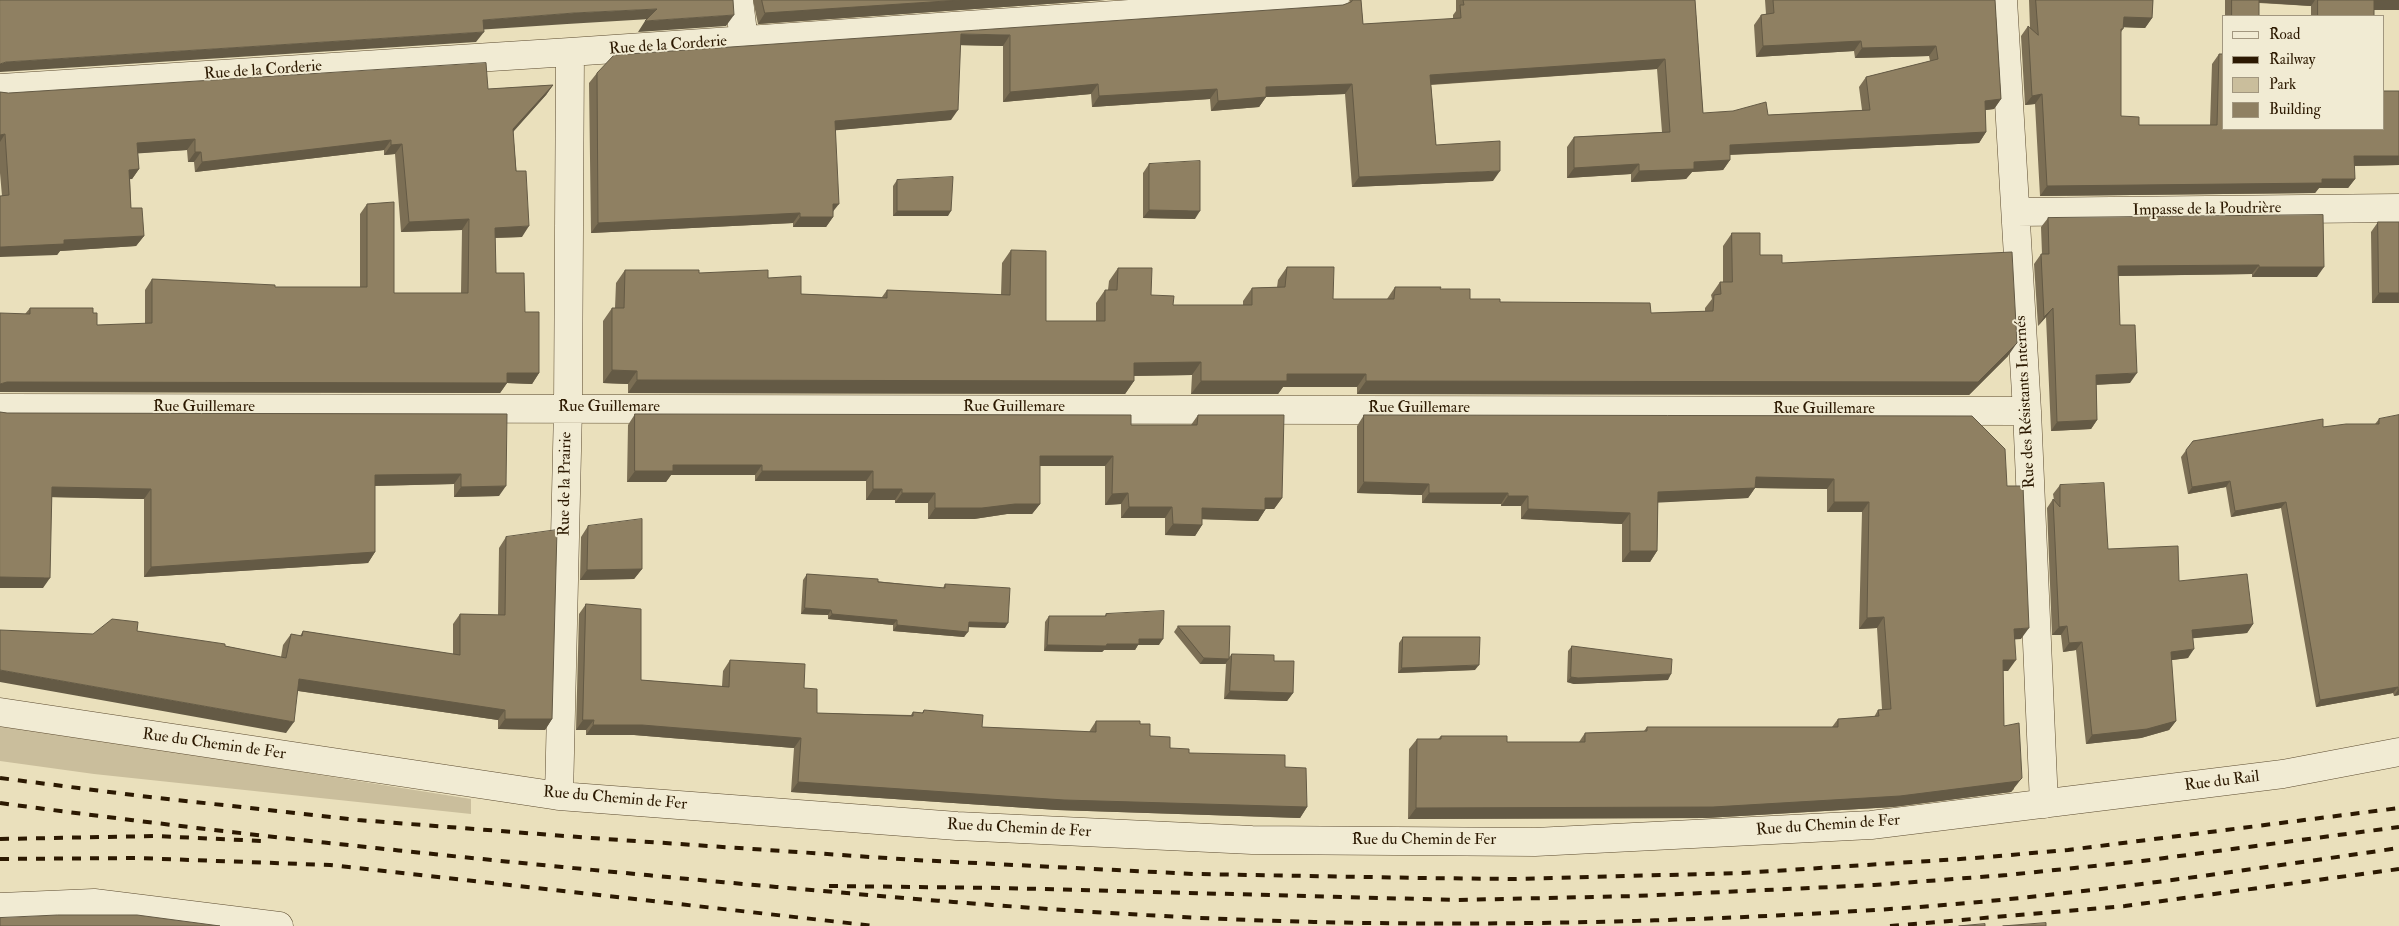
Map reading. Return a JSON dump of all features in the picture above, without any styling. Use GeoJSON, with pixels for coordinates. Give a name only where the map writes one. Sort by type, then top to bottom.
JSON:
{"type":"FeatureCollection","features":[{"type":"Feature","properties":{"kind":"street"},"geometry":{"type":"LineString","coordinates":[[739,0],[744,41]]}},
{"type":"Feature","properties":{"kind":"street","name":"Rue de la Corderie"},"geometry":{"type":"LineString","coordinates":[[0,88],[744,41],[1335,0]]}},
{"type":"Feature","properties":{"kind":"street","name":"Rue des Résistants Internés"},"geometry":{"type":"LineString","coordinates":[[2003,0],[2027,410],[2044,804]]}},
{"type":"Feature","properties":{"kind":"street","name":"Rue de la Prairie"},"geometry":{"type":"LineString","coordinates":[[559,796],[568,408],[570,52]]}},
{"type":"Feature","properties":{"kind":"street","name":"Impasse de la Poudrière"},"geometry":{"type":"LineString","coordinates":[[2016,212],[2399,208]]}},
{"type":"Feature","properties":{"kind":"street","name":"Rue Guillemare"},"geometry":{"type":"LineString","coordinates":[[0,408],[2027,410]]}},
{"type":"Feature","properties":{"kind":"street","name":"Rue du Chemin de Fer"},"geometry":{"type":"LineString","coordinates":[[0,712],[559,796],[957,826],[1261,840],[1564,840],[1871,825],[2044,804]]}},
{"type":"Feature","properties":{"kind":"street","name":"Rue du Rail"},"geometry":{"type":"LineString","coordinates":[[2044,804],[2282,774],[2399,752]]}},
{"type":"Feature","properties":{"kind":"street"},"geometry":{"type":"LineString","coordinates":[[0,908],[94,903],[279,926]]}},
{"type":"Feature","properties":{"kind":"green space"},"geometry":{"type":"Polygon","coordinates":[[[0,724],[471,799],[471,814],[94,774],[0,761],[0,724]]]}},
{"type":"Feature","properties":{"kind":"building"},"geometry":{"type":"Polygon","coordinates":[[[0,0],[733,0],[734,15],[645,21],[657,9],[574,13],[483,20],[484,32],[6,62],[0,64],[0,0]]]}},
{"type":"Feature","properties":{"kind":"building"},"geometry":{"type":"Polygon","coordinates":[[[762,0],[961,0],[765,13],[762,0]]]}},
{"type":"Feature","properties":{"kind":"building"},"geometry":{"type":"Polygon","coordinates":[[[1353,0],[1361,0],[1363,24],[1461,18],[1460,5],[1464,5],[1463,0],[1695,0],[1703,113],[1733,111],[1766,102],[1768,115],[1870,110],[1866,77],[1938,59],[1936,46],[1862,48],[1861,41],[1763,46],[1761,15],[1774,13],[1773,0],[1995,0],[2001,99],[1985,101],[1986,132],[1730,145],[1730,160],[1694,162],[1694,169],[1639,171],[1639,164],[1574,168],[1574,137],[1670,132],[1665,59],[1430,75],[1436,145],[1500,141],[1500,171],[1359,177],[1352,84],[1266,87],[1266,97],[1218,101],[1217,89],[1099,96],[1098,84],[1010,92],[1010,35],[961,34],[958,110],[835,121],[839,204],[833,204],[833,217],[800,217],[800,213],[598,223],[597,73],[614,55],[1343,5],[1353,0]]]}},
{"type":"Feature","properties":{"kind":"building"},"geometry":{"type":"Polygon","coordinates":[[[2036,0],[2153,0],[2152,18],[2124,17],[2123,29],[2121,29],[2121,116],[2139,117],[2139,125],[2217,125],[2219,54],[2222,54],[2222,130],[2384,130],[2384,91],[2399,91],[2399,156],[2354,156],[2355,179],[2322,179],[2322,183],[2047,186],[2042,94],[2032,96],[2028,26],[2038,35],[2036,0]]]}},
{"type":"Feature","properties":{"kind":"building"},"geometry":{"type":"Polygon","coordinates":[[[2232,0],[2259,0],[2259,15],[2232,15],[2232,0]]]}},
{"type":"Feature","properties":{"kind":"building"},"geometry":{"type":"Polygon","coordinates":[[[2318,0],[2374,0],[2374,15],[2318,15],[2318,0]]]}},
{"type":"Feature","properties":{"kind":"building"},"geometry":{"type":"Polygon","coordinates":[[[486,63],[488,89],[553,85],[513,129],[516,171],[526,171],[529,226],[495,228],[496,273],[524,273],[525,312],[539,312],[539,373],[507,373],[507,383],[7,382],[0,384],[0,313],[30,314],[30,308],[93,308],[93,313],[97,313],[97,325],[152,323],[152,279],[275,285],[275,287],[367,287],[367,204],[394,202],[394,293],[468,293],[469,219],[409,222],[402,144],[391,145],[391,140],[202,162],[201,152],[195,152],[195,139],[137,143],[139,169],[129,170],[131,208],[142,208],[144,236],[64,240],[64,244],[0,247],[0,196],[9,195],[5,134],[0,135],[0,92],[486,63]]]}},
{"type":"Feature","properties":{"kind":"building"},"geometry":{"type":"Polygon","coordinates":[[[1200,161],[1200,211],[1149,210],[1149,164],[1200,161]]]}},
{"type":"Feature","properties":{"kind":"building"},"geometry":{"type":"Polygon","coordinates":[[[953,177],[951,211],[897,211],[897,180],[953,177]]]}},
{"type":"Feature","properties":{"kind":"building"},"geometry":{"type":"Polygon","coordinates":[[[2323,215],[2324,267],[2259,267],[2259,265],[2118,266],[2120,325],[2135,325],[2137,373],[2096,375],[2097,420],[2057,422],[2053,308],[2044,317],[2041,254],[2049,254],[2048,218],[2323,215]]]}},
{"type":"Feature","properties":{"kind":"building"},"geometry":{"type":"Polygon","coordinates":[[[2378,222],[2399,222],[2399,293],[2379,293],[2378,222]]]}},
{"type":"Feature","properties":{"kind":"building"},"geometry":{"type":"Polygon","coordinates":[[[1732,233],[1760,233],[1760,255],[1782,255],[1782,263],[2012,252],[2017,343],[1978,382],[1366,381],[1366,374],[1287,374],[1287,381],[1201,381],[1201,362],[1134,363],[1134,381],[637,380],[637,371],[612,370],[612,308],[624,308],[625,270],[699,270],[699,273],[768,270],[768,278],[801,276],[801,294],[887,298],[887,290],[1010,295],[1011,250],[1046,251],[1046,321],[1105,321],[1105,290],[1117,290],[1118,268],[1152,268],[1151,295],[1174,296],[1173,305],[1252,305],[1252,288],[1285,287],[1287,267],[1334,267],[1333,299],[1394,299],[1395,287],[1441,287],[1440,289],[1470,289],[1470,299],[1500,299],[1500,302],[1650,303],[1651,313],[1713,311],[1714,295],[1721,294],[1720,282],[1732,282],[1732,233]]]}},
{"type":"Feature","properties":{"kind":"building"},"geometry":{"type":"Polygon","coordinates":[[[0,412],[507,414],[506,486],[461,487],[461,474],[375,475],[375,552],[151,567],[151,489],[52,487],[50,578],[0,577],[0,412]]]}},
{"type":"Feature","properties":{"kind":"building"},"geometry":{"type":"Polygon","coordinates":[[[635,414],[1131,415],[1131,425],[1197,425],[1198,415],[1284,415],[1282,498],[1265,498],[1265,510],[1202,508],[1202,525],[1173,524],[1172,507],[1129,507],[1128,493],[1112,494],[1113,456],[1040,456],[1040,504],[1015,504],[982,508],[935,508],[935,493],[902,493],[902,489],[873,489],[873,471],[762,471],[762,465],[673,465],[673,471],[635,471],[635,414]]]}},
{"type":"Feature","properties":{"kind":"building"},"geometry":{"type":"Polygon","coordinates":[[[1364,415],[1972,416],[2005,449],[2007,486],[2023,486],[2029,628],[2014,629],[2016,660],[2003,660],[2004,726],[2019,723],[2022,778],[2019,781],[1900,796],[1713,807],[1416,808],[1417,739],[1441,739],[1441,736],[1507,736],[1507,742],[1585,742],[1585,733],[1647,731],[1647,727],[1838,727],[1838,719],[1879,716],[1878,710],[1891,709],[1884,617],[1867,618],[1869,502],[1834,502],[1834,479],[1756,477],[1755,488],[1658,492],[1657,551],[1630,551],[1630,513],[1528,509],[1528,496],[1508,496],[1508,493],[1429,493],[1429,484],[1364,482],[1364,415]]]}},
{"type":"Feature","properties":{"kind":"building"},"geometry":{"type":"Polygon","coordinates":[[[2399,415],[2399,690],[2398,687],[2320,700],[2286,502],[2235,511],[2230,481],[2192,487],[2186,450],[2193,441],[2323,419],[2323,427],[2346,424],[2379,424],[2379,419],[2399,415]]]}},
{"type":"Feature","properties":{"kind":"building"},"geometry":{"type":"Polygon","coordinates":[[[2104,483],[2108,549],[2178,546],[2179,581],[2247,574],[2253,624],[2192,630],[2194,649],[2171,652],[2176,721],[2147,729],[2092,735],[2082,642],[2069,643],[2067,626],[2059,627],[2053,499],[2060,507],[2060,485],[2104,483]]]}},
{"type":"Feature","properties":{"kind":"building"},"geometry":{"type":"Polygon","coordinates":[[[642,519],[642,569],[587,570],[588,526],[642,519]]]}},
{"type":"Feature","properties":{"kind":"building"},"geometry":{"type":"Polygon","coordinates":[[[557,530],[552,719],[505,719],[505,710],[299,679],[294,722],[0,670],[0,630],[93,634],[112,619],[138,622],[137,631],[225,644],[225,646],[286,658],[291,634],[302,636],[303,631],[460,655],[460,614],[505,615],[506,537],[557,530]]]}},
{"type":"Feature","properties":{"kind":"building"},"geometry":{"type":"Polygon","coordinates":[[[807,574],[878,579],[878,582],[945,588],[945,584],[1010,588],[1008,623],[969,622],[968,632],[897,625],[897,620],[832,614],[831,610],[805,608],[807,574]]]}},
{"type":"Feature","properties":{"kind":"building"},"geometry":{"type":"Polygon","coordinates":[[[586,604],[641,609],[641,680],[729,687],[730,660],[805,664],[804,688],[817,689],[817,713],[913,716],[913,712],[923,713],[924,710],[983,715],[982,727],[1096,732],[1096,721],[1140,721],[1140,724],[1150,724],[1150,736],[1170,737],[1170,748],[1189,749],[1189,753],[1285,755],[1285,767],[1306,768],[1307,807],[1064,800],[798,782],[801,738],[642,725],[593,725],[594,720],[583,720],[586,604]]]}},
{"type":"Feature","properties":{"kind":"building"},"geometry":{"type":"Polygon","coordinates":[[[1164,611],[1163,639],[1139,639],[1139,644],[1107,644],[1106,646],[1047,645],[1049,616],[1106,616],[1106,614],[1164,611]]]}},
{"type":"Feature","properties":{"kind":"building"},"geometry":{"type":"Polygon","coordinates":[[[1178,626],[1230,626],[1229,659],[1204,658],[1178,626]]]}},
{"type":"Feature","properties":{"kind":"building"},"geometry":{"type":"Polygon","coordinates":[[[1403,637],[1480,637],[1479,665],[1402,668],[1403,637]]]}},
{"type":"Feature","properties":{"kind":"building"},"geometry":{"type":"Polygon","coordinates":[[[1572,646],[1672,659],[1671,674],[1571,677],[1572,646]]]}},
{"type":"Feature","properties":{"kind":"building"},"geometry":{"type":"Polygon","coordinates":[[[1232,654],[1274,655],[1274,661],[1294,661],[1293,693],[1230,691],[1232,654]]]}},
{"type":"Feature","properties":{"kind":"building"},"geometry":{"type":"Polygon","coordinates":[[[58,915],[137,915],[220,926],[0,926],[0,918],[58,915]]]}},
{"type":"Feature","properties":{"kind":"building"},"geometry":{"type":"Polygon","coordinates":[[[2046,923],[2046,926],[2003,926],[2046,923]]]}},
{"type":"Feature","properties":{"kind":"building"},"geometry":{"type":"Polygon","coordinates":[[[1985,924],[1985,926],[1959,926],[1985,924]]]}},
{"type":"Feature","properties":{"kind":"railway"},"geometry":{"type":"LineString","coordinates":[[0,778],[358,820],[591,838],[915,860],[1195,874],[1424,878],[1512,879],[1742,873],[1975,858],[2068,850],[2399,808]]}},
{"type":"Feature","properties":{"kind":"railway"},"geometry":{"type":"LineString","coordinates":[[0,803],[177,826],[355,846],[710,881],[1087,912],[1314,922],[1450,924],[1586,922],[1790,915],[1926,906],[1994,901],[2129,886],[2399,848]]}},
{"type":"Feature","properties":{"kind":"railway"},"geometry":{"type":"LineString","coordinates":[[829,886],[1003,888],[1457,900],[1636,896],[1874,885],[2007,875],[2142,861],[2399,827]]}},
{"type":"Feature","properties":{"kind":"railway"},"geometry":{"type":"LineString","coordinates":[[0,839],[155,836],[262,841]]}},
{"type":"Feature","properties":{"kind":"railway"},"geometry":{"type":"LineString","coordinates":[[0,859],[136,858],[330,865],[875,926]]}},
{"type":"Feature","properties":{"kind":"railway"},"geometry":{"type":"LineString","coordinates":[[1890,926],[2125,906],[2399,869]]}}]}
